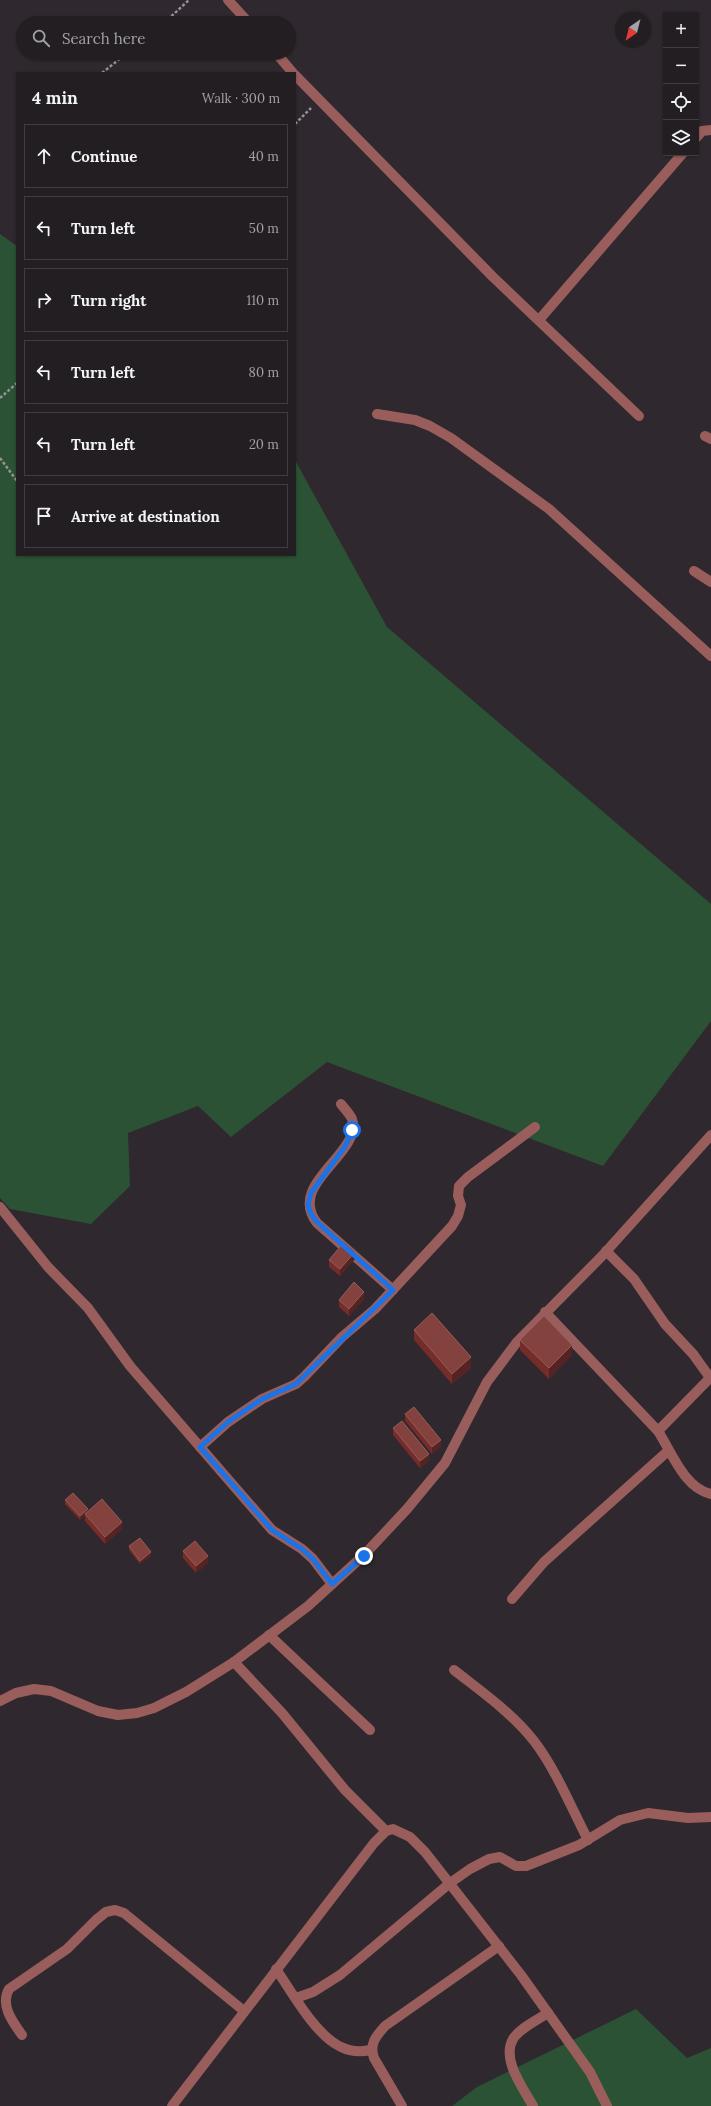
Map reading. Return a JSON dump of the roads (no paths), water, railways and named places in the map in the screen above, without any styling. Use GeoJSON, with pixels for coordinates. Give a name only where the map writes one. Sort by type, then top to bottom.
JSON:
{"type":"FeatureCollection","features":[{"type":"Feature","properties":{"kind":"street"},"geometry":{"type":"LineString","coordinates":[[228,0],[243,16]]}},
{"type":"Feature","properties":{"kind":"street"},"geometry":{"type":"LineString","coordinates":[[282,60],[292,72]]}},
{"type":"Feature","properties":{"kind":"street"},"geometry":{"type":"LineString","coordinates":[[296,76],[493,277],[639,416]]}},
{"type":"Feature","properties":{"kind":"street"},"geometry":{"type":"LineString","coordinates":[[699,134],[702,131],[711,130]]}},
{"type":"Feature","properties":{"kind":"street"},"geometry":{"type":"LineString","coordinates":[[539,320],[680,156]]}},
{"type":"Feature","properties":{"kind":"street"},"geometry":{"type":"LineString","coordinates":[[377,414],[415,420],[430,426],[451,438],[549,509],[711,656]]}},
{"type":"Feature","properties":{"kind":"street"},"geometry":{"type":"LineString","coordinates":[[694,571],[711,582]]}},
{"type":"Feature","properties":{"kind":"street"},"geometry":{"type":"LineString","coordinates":[[341,1104],[352,1119],[352,1130],[346,1145],[311,1193],[308,1205],[311,1214],[317,1222],[393,1290]]}},
{"type":"Feature","properties":{"kind":"street"},"geometry":{"type":"LineString","coordinates":[[200,1447],[228,1422],[262,1399],[296,1384],[393,1290],[452,1226],[458,1216],[461,1205],[458,1196],[459,1186],[468,1177],[535,1127]]}},
{"type":"Feature","properties":{"kind":"street"},"geometry":{"type":"LineString","coordinates":[[0,1701],[16,1693],[34,1689],[51,1691],[98,1711],[118,1715],[137,1713],[154,1708],[186,1692],[234,1662],[269,1635],[364,1556],[398,1519],[445,1463],[486,1382],[517,1342],[606,1251],[711,1135]]}},
{"type":"Feature","properties":{"kind":"street"},"geometry":{"type":"LineString","coordinates":[[0,1207],[48,1267],[88,1308],[130,1366],[272,1530],[302,1549],[313,1559],[332,1584]]}},
{"type":"Feature","properties":{"kind":"street"},"geometry":{"type":"LineString","coordinates":[[606,1251],[634,1279],[665,1324],[693,1354],[711,1378],[658,1431]]}},
{"type":"Feature","properties":{"kind":"street"},"geometry":{"type":"LineString","coordinates":[[545,1312],[658,1431],[666,1443],[668,1451],[690,1480],[711,1494]]}},
{"type":"Feature","properties":{"kind":"street"},"geometry":{"type":"LineString","coordinates":[[512,1600],[544,1562],[668,1451]]}},
{"type":"Feature","properties":{"kind":"street"},"geometry":{"type":"LineString","coordinates":[[269,1635],[370,1730]]}},
{"type":"Feature","properties":{"kind":"street"},"geometry":{"type":"LineString","coordinates":[[234,1662],[282,1713],[345,1790],[386,1831]]}},
{"type":"Feature","properties":{"kind":"street"},"geometry":{"type":"LineString","coordinates":[[454,1670],[508,1713],[535,1742],[544,1756],[588,1840]]}},
{"type":"Feature","properties":{"kind":"street"},"geometry":{"type":"LineString","coordinates":[[296,1998],[313,1992],[340,1975],[450,1883],[470,1868],[489,1859],[500,1857],[516,1866],[526,1866],[566,1851],[588,1840],[620,1820],[648,1813],[688,1818],[711,1817]]}},
{"type":"Feature","properties":{"kind":"street"},"geometry":{"type":"LineString","coordinates":[[172,2106],[276,1969],[374,1844],[386,1831],[393,1829],[410,1837],[450,1883],[499,1946],[590,2072],[607,2106]]}},
{"type":"Feature","properties":{"kind":"street"},"geometry":{"type":"LineString","coordinates":[[22,2035],[6,2013],[3,2004],[3,1996],[9,1989],[67,1949],[106,1912],[115,1910],[124,1913],[244,2011]]}},
{"type":"Feature","properties":{"kind":"street"},"geometry":{"type":"LineString","coordinates":[[402,2106],[371,2050],[373,2041],[385,2026],[499,1946]]}},
{"type":"Feature","properties":{"kind":"street"},"geometry":{"type":"LineString","coordinates":[[276,1969],[308,2015],[332,2042],[351,2051],[371,2050]]}},
{"type":"Feature","properties":{"kind":"street"},"geometry":{"type":"LineString","coordinates":[[533,2106],[512,2065],[511,2046],[514,2039],[522,2031],[548,2013]]}}]}
